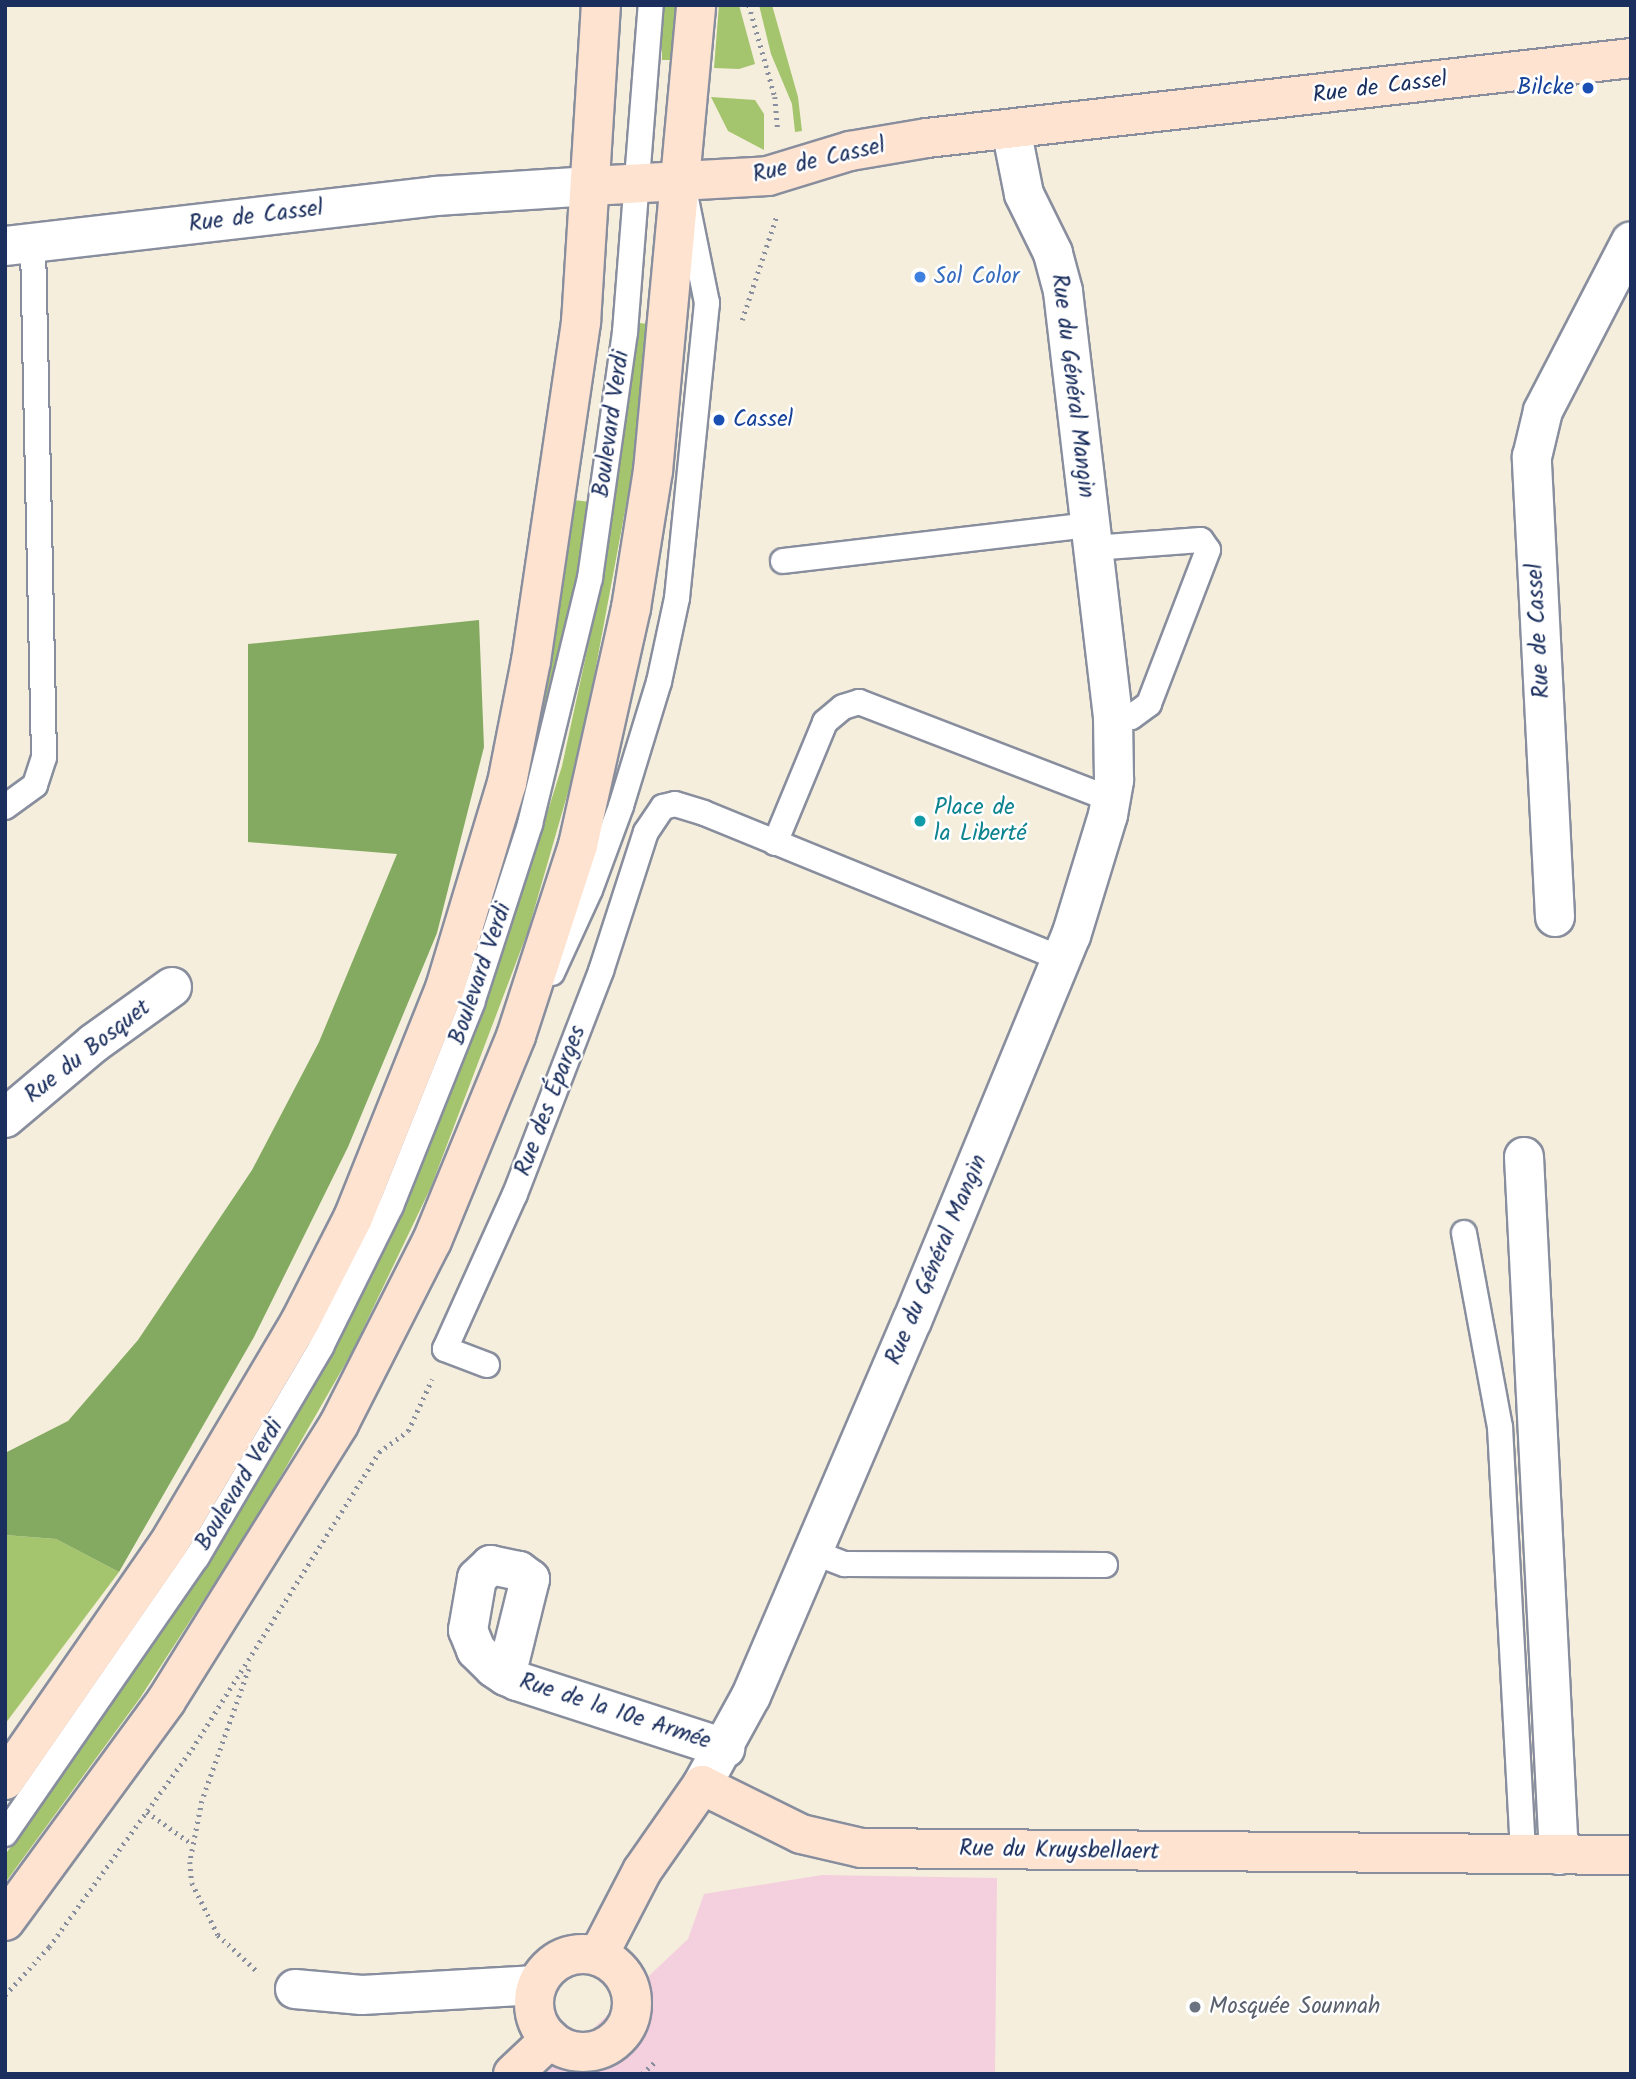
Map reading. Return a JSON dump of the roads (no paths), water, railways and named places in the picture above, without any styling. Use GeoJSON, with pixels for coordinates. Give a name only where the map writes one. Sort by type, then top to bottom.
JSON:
{"type":"FeatureCollection","features":[{"type":"Feature","properties":{"kind":"street","name":"Boulevard Verdi"},"geometry":{"type":"LineString","coordinates":[[5,1780],[168,1545],[302,1320],[353,1218],[445,988],[477,891],[521,716],[579,331],[591,186],[601,5]]}},
{"type":"Feature","properties":{"kind":"street","name":"Boulevard Verdi"},"geometry":{"type":"LineString","coordinates":[[5,1921],[166,1701],[338,1424],[432,1241],[502,1075],[578,845],[621,663],[653,471],[682,182],[696,5]]}},
{"type":"Feature","properties":{"kind":"street","name":"Rue de Cassel"},"geometry":{"type":"LineString","coordinates":[[19,245],[455,194],[768,176],[850,151],[1012,129],[1631,58]]}},
{"type":"Feature","properties":{"kind":"street","name":"Rue du Général Mangin"},"geometry":{"type":"LineString","coordinates":[[702,1785],[725,1748],[813,1552],[1062,959],[1091,878],[1111,799],[1113,717],[1061,278],[1024,194],[1012,129]]}},
{"type":"Feature","properties":{"kind":"street","name":"Rue de Cassel"},"geometry":{"type":"LineString","coordinates":[[1555,917],[1532,457],[1542,411],[1631,241]]}},
{"type":"Feature","properties":{"kind":"street","name":"Rue du Bosquet"},"geometry":{"type":"LineString","coordinates":[[5,1118],[112,1030],[172,987]]}},
{"type":"Feature","properties":{"kind":"street"},"geometry":{"type":"LineString","coordinates":[[1524,1157],[1541,1855]]}},
{"type":"Feature","properties":{"kind":"street","name":"Rue de la 10e Armée"},"geometry":{"type":"LineString","coordinates":[[506,1676],[725,1748]]}},
{"type":"Feature","properties":{"kind":"street"},"geometry":{"type":"LineString","coordinates":[[598,1956],[642,1871],[702,1785]]}},
{"type":"Feature","properties":{"kind":"street","name":"Rue du Kruysbellaert"},"geometry":{"type":"LineString","coordinates":[[702,1785],[801,1834],[861,1848],[1631,1855]]}},
{"type":"Feature","properties":{"kind":"street"},"geometry":{"type":"LineString","coordinates":[[583,1953],[598,1956],[617,1967],[629,1986],[632,2008],[625,2030],[610,2044],[590,2052],[568,2050],[550,2039],[535,2014],[537,1985],[561,1958],[583,1953]]}},
{"type":"Feature","properties":{"kind":"street"},"geometry":{"type":"LineString","coordinates":[[295,1989],[362,1995],[537,1985]]}},
{"type":"Feature","properties":{"kind":"street"},"geometry":{"type":"LineString","coordinates":[[513,2074],[550,2039]]}},
{"type":"Feature","properties":{"kind":"lane","name":"Boulevard Verdi"},"geometry":{"type":"LineString","coordinates":[[5,1834],[144,1639],[295,1393],[357,1277],[435,1102],[530,824],[580,626],[624,341],[651,5]]}},
{"type":"Feature","properties":{"kind":"lane"},"geometry":{"type":"LineString","coordinates":[[5,807],[35,785],[44,757],[19,245]]}},
{"type":"Feature","properties":{"kind":"lane","name":"Rue du Général Mangin"},"geometry":{"type":"LineString","coordinates":[[783,561],[1091,536],[1201,540],[1208,550],[1149,704],[1131,717],[1113,717]]}},
{"type":"Feature","properties":{"kind":"lane"},"geometry":{"type":"LineString","coordinates":[[1062,959],[775,843],[825,722],[843,707],[859,702],[1111,799]]}},
{"type":"Feature","properties":{"kind":"lane","name":"Rue des Éparges"},"geometry":{"type":"LineString","coordinates":[[487,1365],[445,1349],[515,1194],[601,971],[646,832],[663,807],[675,804],[704,813],[775,843]]}},
{"type":"Feature","properties":{"kind":"lane"},"geometry":{"type":"LineString","coordinates":[[1464,1233],[1500,1427],[1541,1855]]}},
{"type":"Feature","properties":{"kind":"lane"},"geometry":{"type":"LineString","coordinates":[[813,1552],[845,1564],[1105,1565]]}},
{"type":"Feature","properties":{"kind":"place","name":"Bilcke"},"geometry":{"type":"Point","coordinates":[1588,88]}},
{"type":"Feature","properties":{"kind":"place","name":"Sol Color"},"geometry":{"type":"Point","coordinates":[920,277]}},
{"type":"Feature","properties":{"kind":"place","name":"Cassel"},"geometry":{"type":"Point","coordinates":[719,420]}},
{"type":"Feature","properties":{"kind":"place","name":"Place de la Liberté"},"geometry":{"type":"Point","coordinates":[920,821]}},
{"type":"Feature","properties":{"kind":"place","name":"Mosquée Sounnah"},"geometry":{"type":"Point","coordinates":[1195,2007]}}]}
